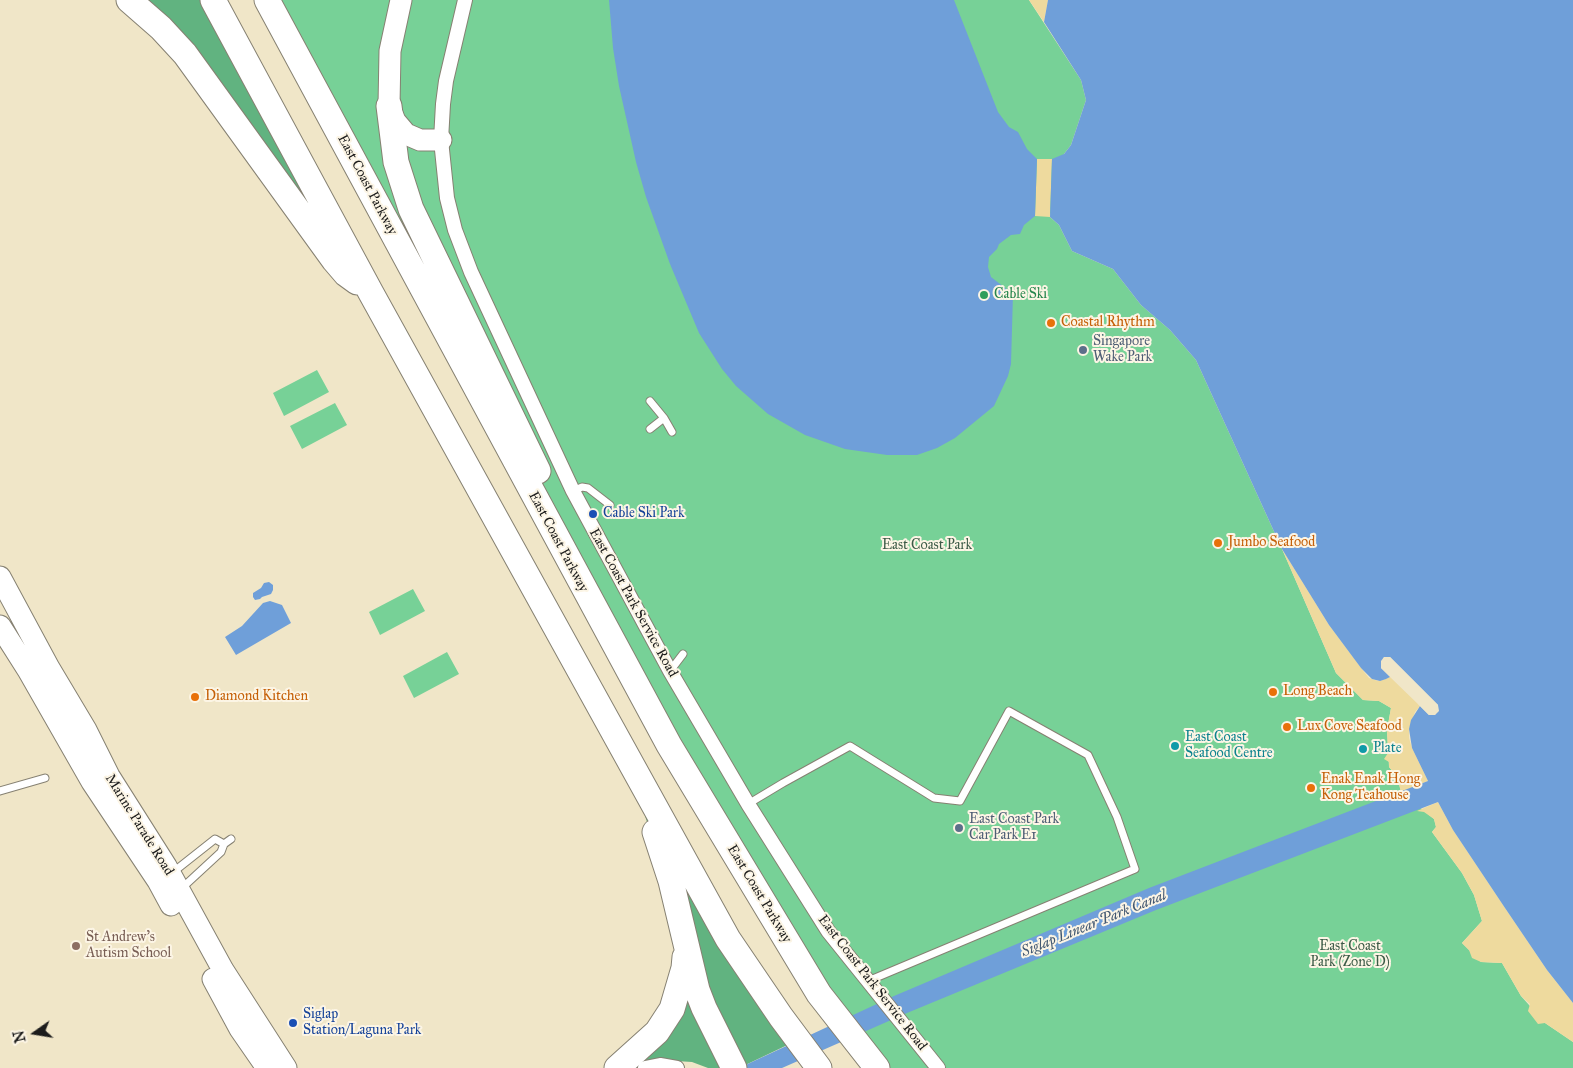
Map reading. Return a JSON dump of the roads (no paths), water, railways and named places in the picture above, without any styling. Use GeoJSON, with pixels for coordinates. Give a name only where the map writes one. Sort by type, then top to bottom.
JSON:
{"type":"FeatureCollection","features":[{"type":"Feature","properties":{"kind":"highway"},"geometry":{"type":"LineString","coordinates":[[129,0],[161,28],[184,54],[334,260],[346,274],[371,293]]}},
{"type":"Feature","properties":{"kind":"highway"},"geometry":{"type":"LineString","coordinates":[[213,0],[371,293],[728,939],[807,1052]]}},
{"type":"Feature","properties":{"kind":"highway","name":"East Coast Parkway"},"geometry":{"type":"LineString","coordinates":[[267,0],[668,745],[819,994],[877,1068]]}},
{"type":"Feature","properties":{"kind":"highway"},"geometry":{"type":"LineString","coordinates":[[389,106],[396,162],[415,219],[575,545],[626,667]]}},
{"type":"Feature","properties":{"kind":"highway"},"geometry":{"type":"LineString","coordinates":[[634,771],[672,881],[693,975],[704,1008],[732,1064]]}},
{"type":"Feature","properties":{"kind":"highway"},"geometry":{"type":"LineString","coordinates":[[617,1068],[658,1032],[672,1008],[684,968],[686,942]]}},
{"type":"Feature","properties":{"kind":"main road"},"geometry":{"type":"LineString","coordinates":[[401,0],[390,51],[389,106],[397,124],[408,135],[422,140],[441,140]]}},
{"type":"Feature","properties":{"kind":"main road","name":"Marine Parade Road"},"geometry":{"type":"LineString","coordinates":[[0,578],[49,668],[86,730],[108,776],[168,886],[240,1029],[267,1068]]}},
{"type":"Feature","properties":{"kind":"main road","name":"Marine Parade Road"},"geometry":{"type":"LineString","coordinates":[[0,626],[28,670],[92,782],[168,886],[286,1068]]}},
{"type":"Feature","properties":{"kind":"street","name":"East Coast Park Service Road"},"geometry":{"type":"LineString","coordinates":[[465,0],[445,87],[441,140],[442,160],[447,198],[460,244],[499,334],[573,491],[670,671],[748,804],[828,932],[938,1068]]}},
{"type":"Feature","properties":{"kind":"street"},"geometry":{"type":"LineString","coordinates":[[645,1068],[660,1065],[676,1068]]}},
{"type":"Feature","properties":{"kind":"lane"},"geometry":{"type":"LineString","coordinates":[[650,401],[664,418],[672,432]]}},
{"type":"Feature","properties":{"kind":"lane"},"geometry":{"type":"LineString","coordinates":[[650,429],[664,418]]}},
{"type":"Feature","properties":{"kind":"lane"},"geometry":{"type":"LineString","coordinates":[[573,491],[582,487],[588,488],[610,505]]}},
{"type":"Feature","properties":{"kind":"lane"},"geometry":{"type":"LineString","coordinates":[[670,671],[683,654]]}},
{"type":"Feature","properties":{"kind":"lane"},"geometry":{"type":"LineString","coordinates":[[748,804],[783,782],[850,746],[934,798],[960,801],[1009,712],[1088,755],[1117,817],[1135,869],[868,981]]}},
{"type":"Feature","properties":{"kind":"lane"},"geometry":{"type":"LineString","coordinates":[[0,791],[45,778]]}},
{"type":"Feature","properties":{"kind":"lane"},"geometry":{"type":"LineString","coordinates":[[215,839],[228,842],[222,852],[168,886],[215,839]]}},
{"type":"Feature","properties":{"kind":"water"},"geometry":{"type":"Polygon","coordinates":[[[609,0],[954,0],[998,112],[1009,127],[1018,132],[1027,149],[1037,159],[1035,216],[1024,225],[1020,234],[1011,235],[999,244],[989,257],[988,267],[991,277],[1013,294],[1011,364],[1008,376],[994,406],[955,438],[937,448],[917,455],[887,455],[845,449],[805,435],[768,414],[736,386],[722,369],[699,333],[670,264],[646,197],[619,86],[613,48],[609,0]]]}},
{"type":"Feature","properties":{"kind":"water","name":"Siglap Linear Park Canal"},"geometry":{"type":"Polygon","coordinates":[[[1048,0],[1573,0],[1573,1003],[1547,970],[1505,908],[1453,830],[1438,802],[1156,910],[907,1013],[782,1068],[739,1068],[894,996],[1149,888],[1428,781],[1412,748],[1409,729],[1411,720],[1420,706],[1429,715],[1435,715],[1438,705],[1390,657],[1384,657],[1381,668],[1390,677],[1386,679],[1380,681],[1372,679],[1361,668],[1329,625],[1282,549],[1196,360],[1170,330],[1141,305],[1113,269],[1072,251],[1059,225],[1050,217],[1052,159],[1064,154],[1071,145],[1086,100],[1081,80],[1044,22],[1048,0]]]}},
{"type":"Feature","properties":{"kind":"water"},"geometry":{"type":"Polygon","coordinates":[[[269,582],[273,585],[271,594],[255,600],[253,593],[261,588],[264,583],[269,582]]]}},
{"type":"Feature","properties":{"kind":"water"},"geometry":{"type":"Polygon","coordinates":[[[270,601],[282,605],[291,623],[236,655],[225,637],[242,626],[263,603],[270,601]]]}},
{"type":"Feature","properties":{"kind":"place","name":"Cable Ski"},"geometry":{"type":"Point","coordinates":[984,295]}},
{"type":"Feature","properties":{"kind":"place","name":"Coastal Rhythm"},"geometry":{"type":"Point","coordinates":[1051,323]}},
{"type":"Feature","properties":{"kind":"place","name":"Singapore Wake Park"},"geometry":{"type":"Point","coordinates":[1083,350]}},
{"type":"Feature","properties":{"kind":"place","name":"Cable Ski Park"},"geometry":{"type":"Point","coordinates":[593,514]}},
{"type":"Feature","properties":{"kind":"place","name":"Jumbo Seafood"},"geometry":{"type":"Point","coordinates":[1218,543]}},
{"type":"Feature","properties":{"kind":"place","name":"Long Beach"},"geometry":{"type":"Point","coordinates":[1273,692]}},
{"type":"Feature","properties":{"kind":"place","name":"Diamond Kitchen"},"geometry":{"type":"Point","coordinates":[195,697]}},
{"type":"Feature","properties":{"kind":"place","name":"Lux Cove Seafood"},"geometry":{"type":"Point","coordinates":[1287,727]}},
{"type":"Feature","properties":{"kind":"place","name":"East Coast Seafood Centre"},"geometry":{"type":"Point","coordinates":[1175,746]}},
{"type":"Feature","properties":{"kind":"place","name":"Plate"},"geometry":{"type":"Point","coordinates":[1363,749]}},
{"type":"Feature","properties":{"kind":"place","name":"Enak Enak Hong Kong Teahouse"},"geometry":{"type":"Point","coordinates":[1311,788]}},
{"type":"Feature","properties":{"kind":"place","name":"East Coast Park Car Park E1"},"geometry":{"type":"Point","coordinates":[959,828]}},
{"type":"Feature","properties":{"kind":"place","name":"St Andrew's Autism School"},"geometry":{"type":"Point","coordinates":[76,946]}},
{"type":"Feature","properties":{"kind":"place","name":"Siglap Station/Laguna Park"},"geometry":{"type":"Point","coordinates":[293,1023]}},
{"type":"Feature","properties":{"kind":"park label","name":"East Coast Park"},"geometry":{"type":"Point","coordinates":[927,546]}},
{"type":"Feature","properties":{"kind":"park label","name":"East Coast Park (Zone D)"},"geometry":{"type":"Point","coordinates":[1350,956]}}]}
